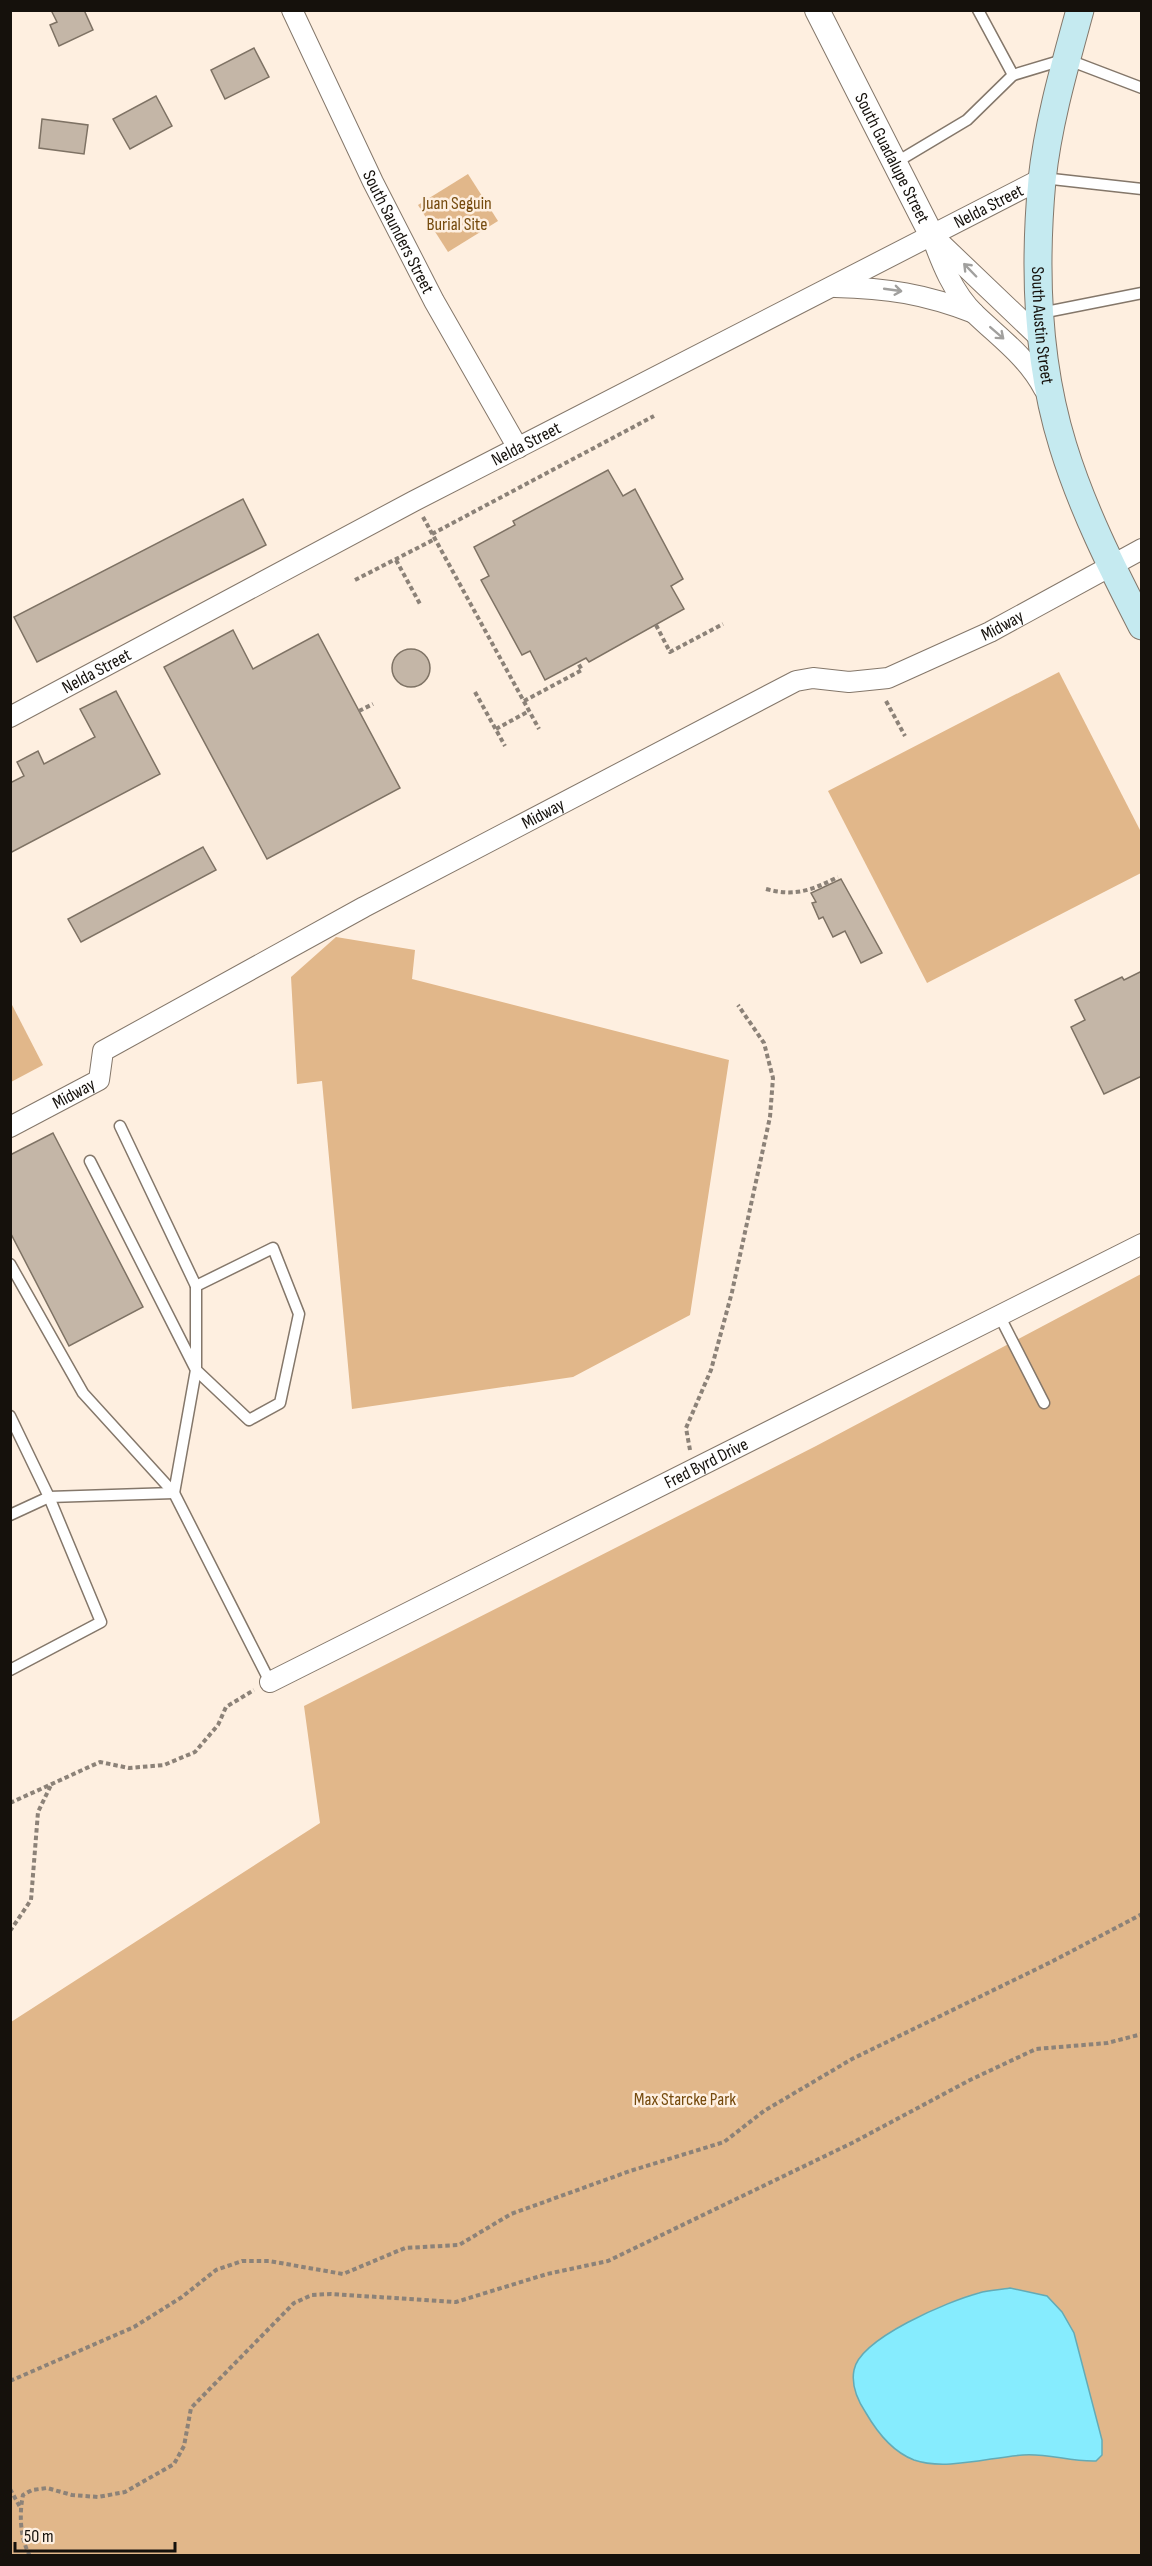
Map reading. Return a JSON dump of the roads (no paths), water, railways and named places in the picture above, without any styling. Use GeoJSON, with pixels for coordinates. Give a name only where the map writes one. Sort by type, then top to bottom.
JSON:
{"type":"FeatureCollection","features":[{"type":"Feature","properties":{"kind":"main road","name":"South Austin Street"},"geometry":{"type":"LineString","coordinates":[[1080,10],[1066,59],[1043,178],[1038,261],[1042,340],[1052,403],[1063,446],[1112,566],[1142,626]]}},
{"type":"Feature","properties":{"kind":"street","name":"South Saunders Street"},"geometry":{"type":"LineString","coordinates":[[292,10],[373,182],[434,301],[518,448]]}},
{"type":"Feature","properties":{"kind":"street","name":"South Guadalupe Street"},"geometry":{"type":"LineString","coordinates":[[817,10],[931,234],[1042,340]]}},
{"type":"Feature","properties":{"kind":"street","name":"Nelda Street"},"geometry":{"type":"LineString","coordinates":[[10,717],[414,501],[835,287],[931,234],[1043,178]]}},
{"type":"Feature","properties":{"kind":"street"},"geometry":{"type":"LineString","coordinates":[[931,234],[941,261],[974,313],[1033,368],[1052,403]]}},
{"type":"Feature","properties":{"kind":"street"},"geometry":{"type":"LineString","coordinates":[[835,287],[880,288],[915,293],[974,313]]}},
{"type":"Feature","properties":{"kind":"street"},"geometry":{"type":"LineString","coordinates":[[1112,566],[1142,549]]}},
{"type":"Feature","properties":{"kind":"street","name":"Midway"},"geometry":{"type":"LineString","coordinates":[[10,1127],[99,1080],[103,1051],[364,907],[786,686],[813,678],[849,682],[888,678],[990,632],[1112,566]]}},
{"type":"Feature","properties":{"kind":"street","name":"Fred Byrd Drive"},"geometry":{"type":"LineString","coordinates":[[270,1682],[1142,1244]]}},
{"type":"Feature","properties":{"kind":"lane"},"geometry":{"type":"LineString","coordinates":[[978,10],[1013,75]]}},
{"type":"Feature","properties":{"kind":"lane"},"geometry":{"type":"LineString","coordinates":[[895,164],[967,120],[1013,75],[1066,59],[1142,88]]}},
{"type":"Feature","properties":{"kind":"lane"},"geometry":{"type":"LineString","coordinates":[[1043,178],[1142,189]]}},
{"type":"Feature","properties":{"kind":"lane"},"geometry":{"type":"LineString","coordinates":[[1041,313],[1142,293]]}},
{"type":"Feature","properties":{"kind":"lane"},"geometry":{"type":"LineString","coordinates":[[120,1126],[196,1286],[196,1370],[174,1493]]}},
{"type":"Feature","properties":{"kind":"lane"},"geometry":{"type":"LineString","coordinates":[[90,1161],[196,1370],[249,1420],[280,1402],[299,1314],[273,1248],[196,1286]]}},
{"type":"Feature","properties":{"kind":"lane"},"geometry":{"type":"LineString","coordinates":[[10,1263],[83,1393],[174,1493],[270,1682]]}},
{"type":"Feature","properties":{"kind":"lane"},"geometry":{"type":"LineString","coordinates":[[999,1315],[1044,1403]]}},
{"type":"Feature","properties":{"kind":"lane"},"geometry":{"type":"LineString","coordinates":[[10,1416],[49,1497],[101,1622],[10,1670]]}},
{"type":"Feature","properties":{"kind":"lane"},"geometry":{"type":"LineString","coordinates":[[10,1515],[49,1497],[174,1493]]}},
{"type":"Feature","properties":{"kind":"water"},"geometry":{"type":"Polygon","coordinates":[[[1010,2288],[1047,2296],[1062,2312],[1074,2333],[1102,2440],[1102,2455],[1096,2461],[1032,2455],[940,2464],[914,2460],[899,2452],[875,2427],[858,2398],[853,2376],[860,2358],[888,2334],[928,2312],[965,2297],[1010,2288]]]}},
{"type":"Feature","properties":{"kind":"park label","name":"Juan Seguin Burial Site"},"geometry":{"type":"Point","coordinates":[457,213]}},
{"type":"Feature","properties":{"kind":"park label","name":"Max Starcke Park"},"geometry":{"type":"Point","coordinates":[685,2099]}}]}
